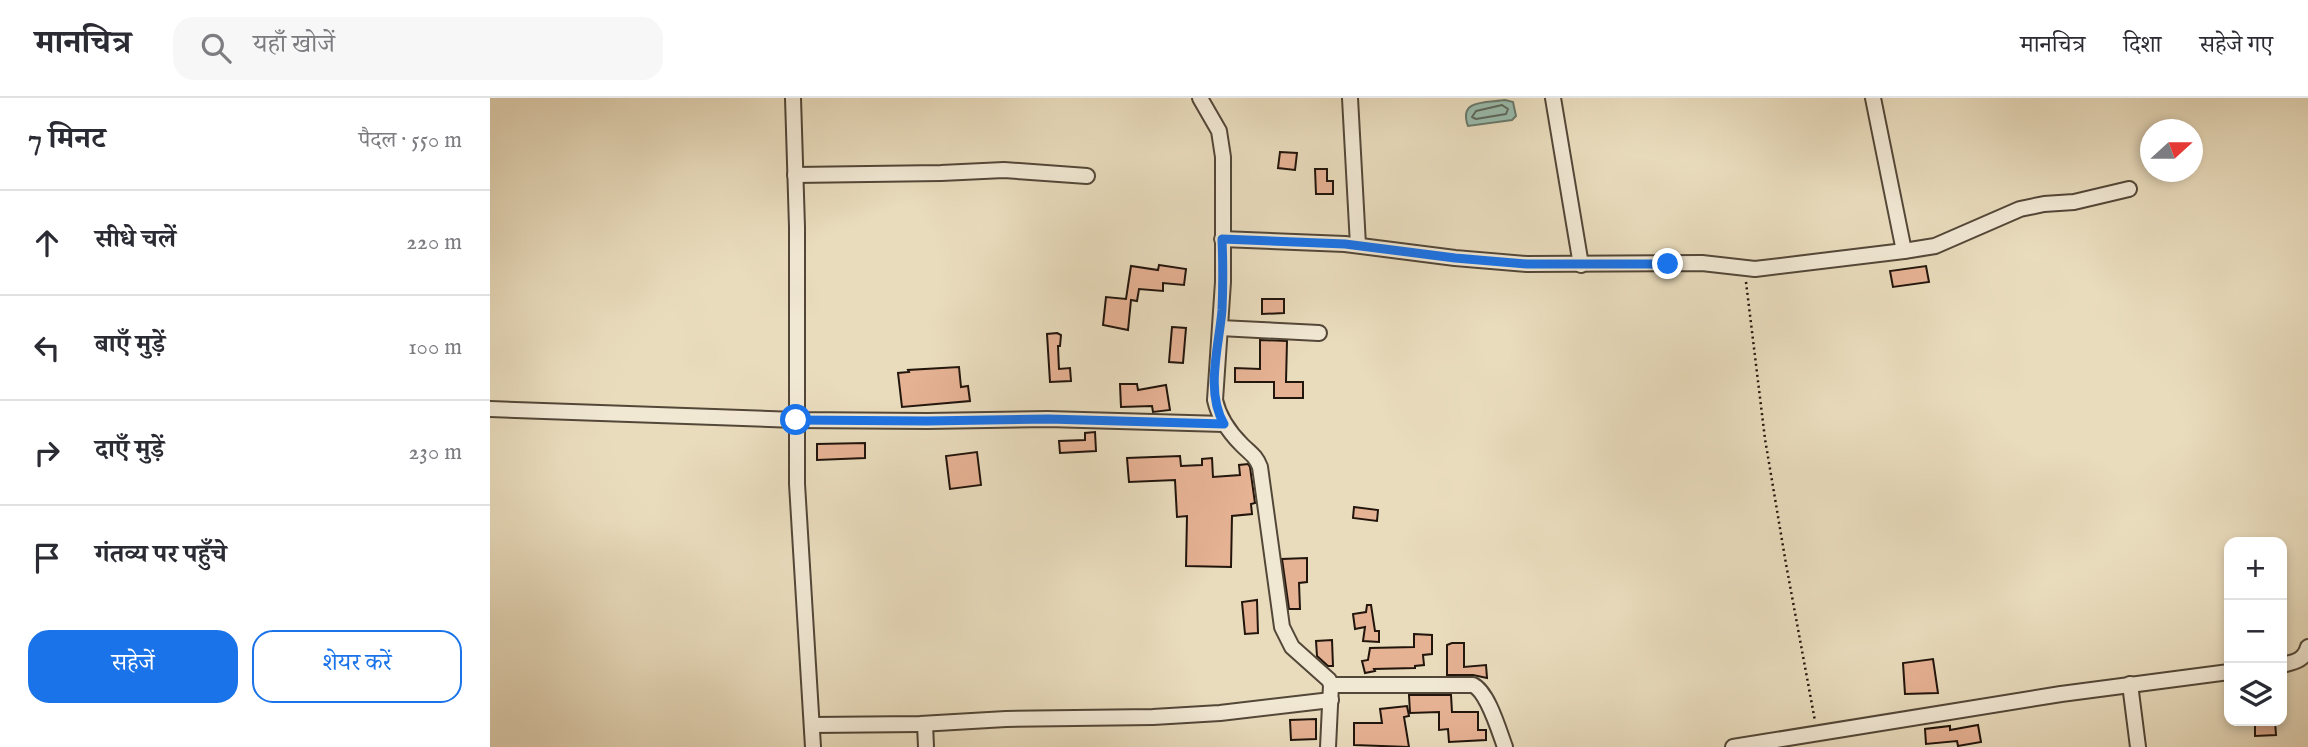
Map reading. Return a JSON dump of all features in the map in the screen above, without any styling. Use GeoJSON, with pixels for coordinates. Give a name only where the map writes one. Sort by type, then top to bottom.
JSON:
{"type":"FeatureCollection","features":[{"type":"Feature","properties":{"kind":"street"},"geometry":{"type":"LineString","coordinates":[[793,98],[797,484],[813,747]]}},
{"type":"Feature","properties":{"kind":"street"},"geometry":{"type":"LineString","coordinates":[[1200,98],[1220,134],[1223,157],[1220,328],[1215,400],[1224,424],[1242,446],[1252,453],[1260,467],[1279,619],[1285,636],[1292,647],[1329,680],[1331,685],[1328,747]]}},
{"type":"Feature","properties":{"kind":"street"},"geometry":{"type":"LineString","coordinates":[[1350,98],[1358,245]]}},
{"type":"Feature","properties":{"kind":"street"},"geometry":{"type":"LineString","coordinates":[[1553,98],[1581,265]]}},
{"type":"Feature","properties":{"kind":"street"},"geometry":{"type":"LineString","coordinates":[[1873,98],[1904,251]]}},
{"type":"Feature","properties":{"kind":"street"},"geometry":{"type":"LineString","coordinates":[[795,175],[1004,170],[1087,176]]}},
{"type":"Feature","properties":{"kind":"street"},"geometry":{"type":"LineString","coordinates":[[1222,239],[1358,245],[1527,264],[1702,263],[1755,269],[1935,246],[2020,209],[2074,202],[2129,189]]}},
{"type":"Feature","properties":{"kind":"street"},"geometry":{"type":"LineString","coordinates":[[1220,328],[1318,333]]}},
{"type":"Feature","properties":{"kind":"street"},"geometry":{"type":"LineString","coordinates":[[490,409],[796,420],[1048,419],[1224,424]]}},
{"type":"Feature","properties":{"kind":"street"},"geometry":{"type":"LineString","coordinates":[[2287,664],[2298,661],[2308,647]]}},
{"type":"Feature","properties":{"kind":"street"},"geometry":{"type":"LineString","coordinates":[[1733,747],[2130,684],[2224,673]]}},
{"type":"Feature","properties":{"kind":"street"},"geometry":{"type":"LineString","coordinates":[[2130,684],[2138,747]]}},
{"type":"Feature","properties":{"kind":"street"},"geometry":{"type":"LineString","coordinates":[[1331,685],[1473,685],[1479,688],[1486,700],[1505,747]]}},
{"type":"Feature","properties":{"kind":"street"},"geometry":{"type":"LineString","coordinates":[[812,725],[1110,719],[1220,713],[1331,700]]}},
{"type":"Feature","properties":{"kind":"street"},"geometry":{"type":"LineString","coordinates":[[925,724],[926,747]]}},
{"type":"Feature","properties":{"kind":"path"},"geometry":{"type":"LineString","coordinates":[[1744,268],[1765,439],[1818,733]]}},
{"type":"Feature","properties":{"kind":"water"},"geometry":{"type":"Polygon","coordinates":[[[1482,102],[1513,102],[1516,116],[1512,120],[1468,126],[1466,117],[1470,107],[1482,102]]]}},
{"type":"Feature","properties":{"kind":"building"},"geometry":{"type":"Polygon","coordinates":[[[1280,152],[1297,153],[1295,170],[1278,168],[1280,152]]]}},
{"type":"Feature","properties":{"kind":"building"},"geometry":{"type":"Polygon","coordinates":[[[1315,169],[1327,169],[1327,181],[1333,181],[1333,194],[1316,194],[1315,169]]]}},
{"type":"Feature","properties":{"kind":"building"},"geometry":{"type":"Polygon","coordinates":[[[1159,265],[1186,269],[1184,285],[1163,283],[1163,291],[1139,289],[1137,301],[1131,300],[1128,330],[1103,325],[1106,297],[1126,299],[1131,266],[1158,270],[1159,265]]]}},
{"type":"Feature","properties":{"kind":"building"},"geometry":{"type":"Polygon","coordinates":[[[1926,266],[1929,282],[1893,287],[1890,271],[1926,266]]]}},
{"type":"Feature","properties":{"kind":"building"},"geometry":{"type":"Polygon","coordinates":[[[1262,299],[1284,299],[1284,313],[1262,314],[1262,299]]]}},
{"type":"Feature","properties":{"kind":"building"},"geometry":{"type":"Polygon","coordinates":[[[1172,327],[1186,328],[1183,363],[1169,362],[1172,327]]]}},
{"type":"Feature","properties":{"kind":"building"},"geometry":{"type":"Polygon","coordinates":[[[1047,334],[1061,335],[1058,346],[1059,369],[1070,368],[1071,381],[1050,382],[1047,334]]]}},
{"type":"Feature","properties":{"kind":"building"},"geometry":{"type":"Polygon","coordinates":[[[1260,340],[1287,341],[1286,382],[1303,382],[1303,398],[1274,398],[1274,382],[1235,382],[1235,368],[1260,369],[1260,340]]]}},
{"type":"Feature","properties":{"kind":"building"},"geometry":{"type":"Polygon","coordinates":[[[959,367],[961,387],[968,386],[970,401],[902,407],[898,373],[959,367]]]}},
{"type":"Feature","properties":{"kind":"building"},"geometry":{"type":"Polygon","coordinates":[[[1120,384],[1137,384],[1138,390],[1166,385],[1170,410],[1153,412],[1152,406],[1121,407],[1120,384]]]}},
{"type":"Feature","properties":{"kind":"building"},"geometry":{"type":"Polygon","coordinates":[[[1095,432],[1096,451],[1060,453],[1059,441],[1085,440],[1085,433],[1095,432]]]}},
{"type":"Feature","properties":{"kind":"building"},"geometry":{"type":"Polygon","coordinates":[[[865,443],[865,458],[817,460],[817,444],[865,443]]]}},
{"type":"Feature","properties":{"kind":"building"},"geometry":{"type":"Polygon","coordinates":[[[977,452],[981,485],[950,489],[946,456],[977,452]]]}},
{"type":"Feature","properties":{"kind":"building"},"geometry":{"type":"Polygon","coordinates":[[[1180,456],[1181,466],[1202,465],[1202,459],[1212,458],[1213,477],[1240,475],[1239,465],[1248,464],[1250,467],[1255,503],[1251,504],[1252,514],[1232,516],[1231,567],[1186,566],[1187,516],[1177,517],[1175,480],[1129,482],[1127,458],[1180,456]]]}},
{"type":"Feature","properties":{"kind":"building"},"geometry":{"type":"Polygon","coordinates":[[[1354,507],[1378,510],[1377,521],[1353,518],[1354,507]]]}},
{"type":"Feature","properties":{"kind":"building"},"geometry":{"type":"Polygon","coordinates":[[[1307,558],[1307,582],[1299,583],[1300,609],[1289,609],[1282,559],[1307,558]]]}},
{"type":"Feature","properties":{"kind":"building"},"geometry":{"type":"Polygon","coordinates":[[[1257,600],[1258,633],[1245,634],[1242,602],[1257,600]]]}},
{"type":"Feature","properties":{"kind":"building"},"geometry":{"type":"Polygon","coordinates":[[[1367,605],[1371,605],[1375,631],[1379,631],[1379,642],[1363,641],[1365,627],[1355,629],[1353,614],[1366,612],[1367,605]]]}},
{"type":"Feature","properties":{"kind":"building"},"geometry":{"type":"Polygon","coordinates":[[[1414,634],[1432,635],[1432,654],[1423,655],[1424,665],[1415,668],[1374,669],[1375,671],[1365,673],[1362,661],[1368,660],[1370,648],[1414,647],[1414,634]]]}},
{"type":"Feature","properties":{"kind":"building"},"geometry":{"type":"Polygon","coordinates":[[[1332,640],[1333,666],[1328,666],[1317,656],[1316,641],[1332,640]]]}},
{"type":"Feature","properties":{"kind":"building"},"geometry":{"type":"Polygon","coordinates":[[[1464,643],[1464,667],[1486,665],[1487,678],[1447,675],[1447,645],[1464,643]]]}},
{"type":"Feature","properties":{"kind":"building"},"geometry":{"type":"Polygon","coordinates":[[[1933,659],[1938,693],[1905,694],[1903,663],[1933,659]]]}},
{"type":"Feature","properties":{"kind":"building"},"geometry":{"type":"Polygon","coordinates":[[[1409,695],[1451,695],[1452,712],[1478,712],[1478,730],[1486,730],[1486,740],[1449,742],[1448,729],[1439,730],[1439,712],[1410,713],[1409,695]]]}},
{"type":"Feature","properties":{"kind":"building"},"geometry":{"type":"Polygon","coordinates":[[[1407,706],[1409,716],[1404,717],[1409,747],[1354,745],[1354,723],[1382,723],[1380,709],[1407,706]]]}},
{"type":"Feature","properties":{"kind":"building"},"geometry":{"type":"Polygon","coordinates":[[[1316,719],[1316,739],[1291,740],[1290,720],[1316,719]]]}},
{"type":"Feature","properties":{"kind":"building"},"geometry":{"type":"Polygon","coordinates":[[[1978,725],[1981,742],[1958,746],[1957,741],[1926,744],[1925,729],[1950,726],[1950,730],[1978,725]]]}},
{"type":"Feature","properties":{"kind":"building"},"geometry":{"type":"Polygon","coordinates":[[[2255,726],[2275,726],[2276,735],[2255,736],[2255,726]]]}},
{"type":"Feature","properties":{"kind":"route"},"geometry":{"type":"LineString","coordinates":[[796,420],[1048,419],[1224,424],[1215,400],[1222,312],[1222,239],[1345,244],[1527,264],[1668,264]]}}]}
